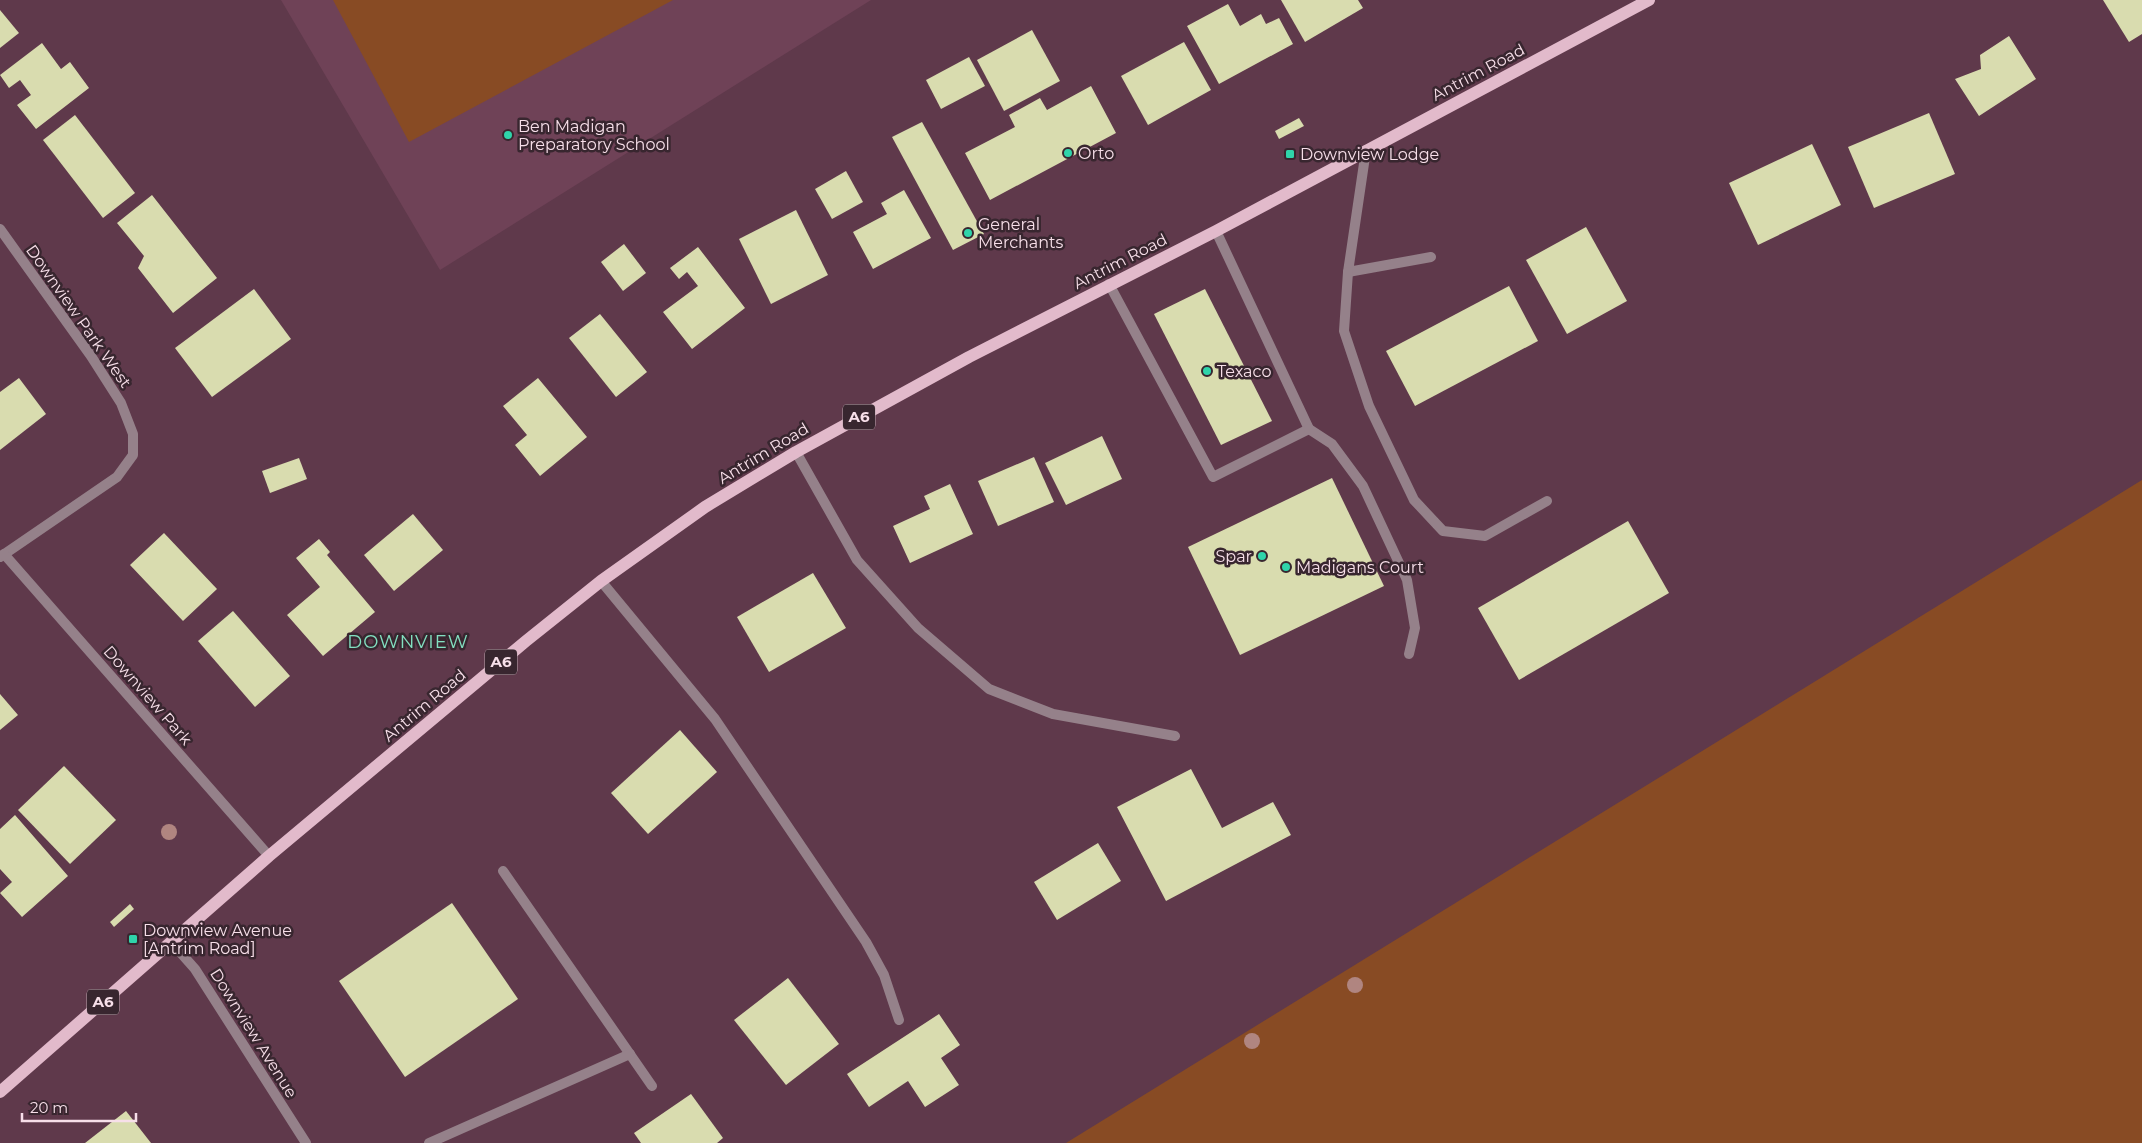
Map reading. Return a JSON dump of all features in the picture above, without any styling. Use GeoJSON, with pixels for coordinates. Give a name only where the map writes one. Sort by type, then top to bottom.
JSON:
{"type":"FeatureCollection","features":[{"type":"Feature","properties":{"kind":"main road","name":"Antrim Road"},"geometry":{"type":"LineString","coordinates":[[0,1092],[269,856],[601,580],[705,507],[796,452],[970,357],[1108,284],[1216,231],[1649,0]]}},
{"type":"Feature","properties":{"kind":"street"},"geometry":{"type":"LineString","coordinates":[[1366,150],[1348,272],[1344,331],[1369,406],[1414,500],[1443,531],[1485,536],[1547,501]]}},
{"type":"Feature","properties":{"kind":"street","name":"Downview Park West"},"geometry":{"type":"LineString","coordinates":[[0,229],[91,356],[121,403],[133,434],[133,455],[117,477]]}},
{"type":"Feature","properties":{"kind":"street"},"geometry":{"type":"LineString","coordinates":[[1216,231],[1309,429],[1332,444],[1363,486],[1403,572],[1413,608],[1415,628],[1409,654]]}},
{"type":"Feature","properties":{"kind":"street"},"geometry":{"type":"LineString","coordinates":[[1348,272],[1431,257]]}},
{"type":"Feature","properties":{"kind":"street"},"geometry":{"type":"LineString","coordinates":[[1108,284],[1213,477],[1309,429]]}},
{"type":"Feature","properties":{"kind":"street"},"geometry":{"type":"LineString","coordinates":[[796,452],[857,560],[918,628],[989,688],[1053,714],[1175,736]]}},
{"type":"Feature","properties":{"kind":"street","name":"Downview Park"},"geometry":{"type":"LineString","coordinates":[[117,477],[2,556],[269,856]]}},
{"type":"Feature","properties":{"kind":"street"},"geometry":{"type":"LineString","coordinates":[[601,580],[715,719],[855,925],[884,975],[898,1020]]}},
{"type":"Feature","properties":{"kind":"street"},"geometry":{"type":"LineString","coordinates":[[503,871],[652,1086]]}},
{"type":"Feature","properties":{"kind":"street","name":"Downview Avenue"},"geometry":{"type":"LineString","coordinates":[[172,943],[195,969],[306,1143]]}},
{"type":"Feature","properties":{"kind":"street"},"geometry":{"type":"LineString","coordinates":[[429,1143],[630,1054]]}},
{"type":"Feature","properties":{"kind":"shaded area","name":"Ben Madigan Preparatory School"},"geometry":{"type":"Polygon","coordinates":[[[281,0],[871,0],[440,270],[281,0]]]}},
{"type":"Feature","properties":{"kind":"shaded area"},"geometry":{"type":"Polygon","coordinates":[[[333,0],[673,0],[409,142],[333,0]]]}},
{"type":"Feature","properties":{"kind":"shaded area"},"geometry":{"type":"Polygon","coordinates":[[[2142,480],[2142,1143],[1066,1143],[2142,480]]]}},
{"type":"Feature","properties":{"kind":"building"},"geometry":{"type":"Polygon","coordinates":[[[1281,0],[1358,0],[1363,8],[1305,42],[1281,0]]]}},
{"type":"Feature","properties":{"kind":"building"},"geometry":{"type":"Polygon","coordinates":[[[2103,0],[2142,0],[2142,34],[2129,42],[2103,0]]]}},
{"type":"Feature","properties":{"kind":"building"},"geometry":{"type":"Polygon","coordinates":[[[1228,4],[1240,26],[1261,14],[1266,24],[1279,18],[1293,44],[1219,84],[1187,26],[1228,4]]]}},
{"type":"Feature","properties":{"kind":"building"},"geometry":{"type":"Polygon","coordinates":[[[0,10],[19,33],[0,48],[0,10]]]}},
{"type":"Feature","properties":{"kind":"building"},"geometry":{"type":"Polygon","coordinates":[[[1032,30],[1060,81],[1004,111],[977,60],[1032,30]]]}},
{"type":"Feature","properties":{"kind":"building"},"geometry":{"type":"Polygon","coordinates":[[[2009,36],[2036,79],[1979,116],[1955,79],[1981,69],[1980,55],[2009,36]]]}},
{"type":"Feature","properties":{"kind":"building"},"geometry":{"type":"Polygon","coordinates":[[[1184,42],[1211,90],[1148,125],[1121,76],[1184,42]]]}},
{"type":"Feature","properties":{"kind":"building"},"geometry":{"type":"Polygon","coordinates":[[[42,43],[61,69],[70,62],[89,88],[36,129],[17,105],[31,95],[20,80],[9,88],[0,75],[42,43]]]}},
{"type":"Feature","properties":{"kind":"building"},"geometry":{"type":"Polygon","coordinates":[[[969,57],[985,86],[941,109],[926,80],[969,57]]]}},
{"type":"Feature","properties":{"kind":"building"},"geometry":{"type":"Polygon","coordinates":[[[1091,86],[1116,133],[990,200],[965,153],[1015,127],[1009,115],[1040,98],[1047,110],[1091,86]]]}},
{"type":"Feature","properties":{"kind":"building"},"geometry":{"type":"Polygon","coordinates":[[[1929,113],[1955,174],[1874,208],[1848,147],[1929,113]]]}},
{"type":"Feature","properties":{"kind":"building"},"geometry":{"type":"Polygon","coordinates":[[[75,115],[135,193],[103,218],[43,140],[75,115]]]}},
{"type":"Feature","properties":{"kind":"building"},"geometry":{"type":"Polygon","coordinates":[[[1299,118],[1304,126],[1279,139],[1275,131],[1299,118]]]}},
{"type":"Feature","properties":{"kind":"building"},"geometry":{"type":"Polygon","coordinates":[[[922,122],[984,234],[953,250],[892,137],[922,122]]]}},
{"type":"Feature","properties":{"kind":"building"},"geometry":{"type":"Polygon","coordinates":[[[1812,144],[1841,205],[1758,245],[1729,183],[1812,144]]]}},
{"type":"Feature","properties":{"kind":"building"},"geometry":{"type":"Polygon","coordinates":[[[846,171],[863,202],[832,219],[815,189],[846,171]]]}},
{"type":"Feature","properties":{"kind":"building"},"geometry":{"type":"Polygon","coordinates":[[[904,190],[931,238],[873,269],[853,232],[887,214],[881,203],[904,190]]]}},
{"type":"Feature","properties":{"kind":"building"},"geometry":{"type":"Polygon","coordinates":[[[152,195],[217,278],[173,313],[138,268],[144,256],[117,223],[152,195]]]}},
{"type":"Feature","properties":{"kind":"building"},"geometry":{"type":"Polygon","coordinates":[[[796,210],[828,275],[771,304],[739,239],[796,210]]]}},
{"type":"Feature","properties":{"kind":"building"},"geometry":{"type":"Polygon","coordinates":[[[1586,227],[1627,301],[1567,334],[1526,260],[1586,227]]]}},
{"type":"Feature","properties":{"kind":"building"},"geometry":{"type":"Polygon","coordinates":[[[624,244],[646,273],[623,291],[601,262],[624,244]]]}},
{"type":"Feature","properties":{"kind":"building"},"geometry":{"type":"Polygon","coordinates":[[[698,247],[745,308],[692,349],[663,312],[698,286],[687,272],[679,279],[670,268],[698,247]]]}},
{"type":"Feature","properties":{"kind":"building"},"geometry":{"type":"Polygon","coordinates":[[[1509,286],[1538,341],[1415,406],[1386,351],[1509,286]]]}},
{"type":"Feature","properties":{"kind":"building"},"geometry":{"type":"Polygon","coordinates":[[[254,289],[291,339],[212,397],[175,348],[254,289]]]}},
{"type":"Feature","properties":{"kind":"building"},"geometry":{"type":"Polygon","coordinates":[[[1205,289],[1272,421],[1221,445],[1154,314],[1205,289]]]}},
{"type":"Feature","properties":{"kind":"building"},"geometry":{"type":"Polygon","coordinates":[[[600,314],[647,372],[616,397],[569,338],[600,314]]]}},
{"type":"Feature","properties":{"kind":"building"},"geometry":{"type":"Polygon","coordinates":[[[19,378],[46,414],[0,450],[0,392],[19,378]]]}},
{"type":"Feature","properties":{"kind":"building"},"geometry":{"type":"Polygon","coordinates":[[[538,378],[587,437],[540,476],[515,445],[527,435],[503,406],[538,378]]]}},
{"type":"Feature","properties":{"kind":"building"},"geometry":{"type":"Polygon","coordinates":[[[1102,436],[1122,479],[1066,505],[1045,463],[1102,436]]]}},
{"type":"Feature","properties":{"kind":"building"},"geometry":{"type":"Polygon","coordinates":[[[1034,457],[1054,502],[998,526],[978,481],[1034,457]]]}},
{"type":"Feature","properties":{"kind":"building"},"geometry":{"type":"Polygon","coordinates":[[[299,458],[307,479],[270,493],[262,471],[299,458]]]}},
{"type":"Feature","properties":{"kind":"building","name":"Madigans Court"},"geometry":{"type":"Polygon","coordinates":[[[1332,478],[1384,586],[1240,655],[1188,547],[1332,478]]]}},
{"type":"Feature","properties":{"kind":"building"},"geometry":{"type":"Polygon","coordinates":[[[950,484],[973,534],[910,563],[893,526],[930,509],[924,496],[950,484]]]}},
{"type":"Feature","properties":{"kind":"building"},"geometry":{"type":"Polygon","coordinates":[[[413,514],[443,550],[394,591],[364,555],[413,514]]]}},
{"type":"Feature","properties":{"kind":"building"},"geometry":{"type":"Polygon","coordinates":[[[1628,521],[1669,593],[1519,680],[1478,608],[1628,521]]]}},
{"type":"Feature","properties":{"kind":"building"},"geometry":{"type":"Polygon","coordinates":[[[164,533],[217,589],[183,621],[130,565],[164,533]]]}},
{"type":"Feature","properties":{"kind":"building"},"geometry":{"type":"Polygon","coordinates":[[[319,539],[330,552],[327,555],[375,612],[323,656],[287,615],[320,587],[296,558],[319,539]]]}},
{"type":"Feature","properties":{"kind":"building"},"geometry":{"type":"Polygon","coordinates":[[[813,573],[846,628],[769,672],[737,617],[813,573]]]}},
{"type":"Feature","properties":{"kind":"building"},"geometry":{"type":"Polygon","coordinates":[[[233,611],[290,676],[255,707],[198,641],[233,611]]]}},
{"type":"Feature","properties":{"kind":"building"},"geometry":{"type":"Polygon","coordinates":[[[0,694],[18,715],[0,730],[0,694]]]}},
{"type":"Feature","properties":{"kind":"building"},"geometry":{"type":"Polygon","coordinates":[[[680,730],[717,772],[648,834],[611,793],[680,730]]]}},
{"type":"Feature","properties":{"kind":"building"},"geometry":{"type":"Polygon","coordinates":[[[64,766],[116,820],[70,864],[18,810],[64,766]]]}},
{"type":"Feature","properties":{"kind":"building"},"geometry":{"type":"Polygon","coordinates":[[[1191,769],[1222,828],[1273,802],[1291,835],[1166,901],[1117,807],[1191,769]]]}},
{"type":"Feature","properties":{"kind":"building"},"geometry":{"type":"Polygon","coordinates":[[[15,815],[68,876],[22,917],[0,893],[12,882],[0,869],[0,829],[15,815]]]}},
{"type":"Feature","properties":{"kind":"building"},"geometry":{"type":"Polygon","coordinates":[[[1098,843],[1121,881],[1057,920],[1034,882],[1098,843]]]}},
{"type":"Feature","properties":{"kind":"building"},"geometry":{"type":"Polygon","coordinates":[[[452,903],[518,999],[405,1077],[339,981],[452,903]]]}},
{"type":"Feature","properties":{"kind":"building"},"geometry":{"type":"Polygon","coordinates":[[[130,904],[134,909],[114,927],[110,922],[130,904]]]}},
{"type":"Feature","properties":{"kind":"building"},"geometry":{"type":"Polygon","coordinates":[[[788,978],[839,1044],[786,1085],[734,1020],[788,978]]]}},
{"type":"Feature","properties":{"kind":"building"},"geometry":{"type":"Polygon","coordinates":[[[939,1014],[960,1045],[941,1058],[959,1085],[925,1107],[908,1081],[869,1107],[847,1074],[939,1014]]]}},
{"type":"Feature","properties":{"kind":"building"},"geometry":{"type":"Polygon","coordinates":[[[691,1094],[723,1138],[717,1143],[641,1143],[634,1133],[691,1094]]]}},
{"type":"Feature","properties":{"kind":"building"},"geometry":{"type":"Polygon","coordinates":[[[126,1111],[151,1143],[85,1143],[126,1111]]]}},
{"type":"Feature","properties":{"kind":"place","name":"Ben Madigan Preparatory School"},"geometry":{"type":"Point","coordinates":[508,135]}},
{"type":"Feature","properties":{"kind":"place","name":"Orto"},"geometry":{"type":"Point","coordinates":[1068,153]}},
{"type":"Feature","properties":{"kind":"place","name":"Downview Lodge"},"geometry":{"type":"Point","coordinates":[1290,154]}},
{"type":"Feature","properties":{"kind":"place","name":"General Merchants"},"geometry":{"type":"Point","coordinates":[968,233]}},
{"type":"Feature","properties":{"kind":"place","name":"Texaco"},"geometry":{"type":"Point","coordinates":[1207,371]}},
{"type":"Feature","properties":{"kind":"place","name":"Spar"},"geometry":{"type":"Point","coordinates":[1262,556]}},
{"type":"Feature","properties":{"kind":"place","name":"Madigans Court"},"geometry":{"type":"Point","coordinates":[1286,567]}},
{"type":"Feature","properties":{"kind":"place","name":"Downview Avenue [Antrim Road]"},"geometry":{"type":"Point","coordinates":[133,939]}},
{"type":"Feature","properties":{"kind":"district","name":"DOWNVIEW"},"geometry":{"type":"Point","coordinates":[408,642]}}]}
